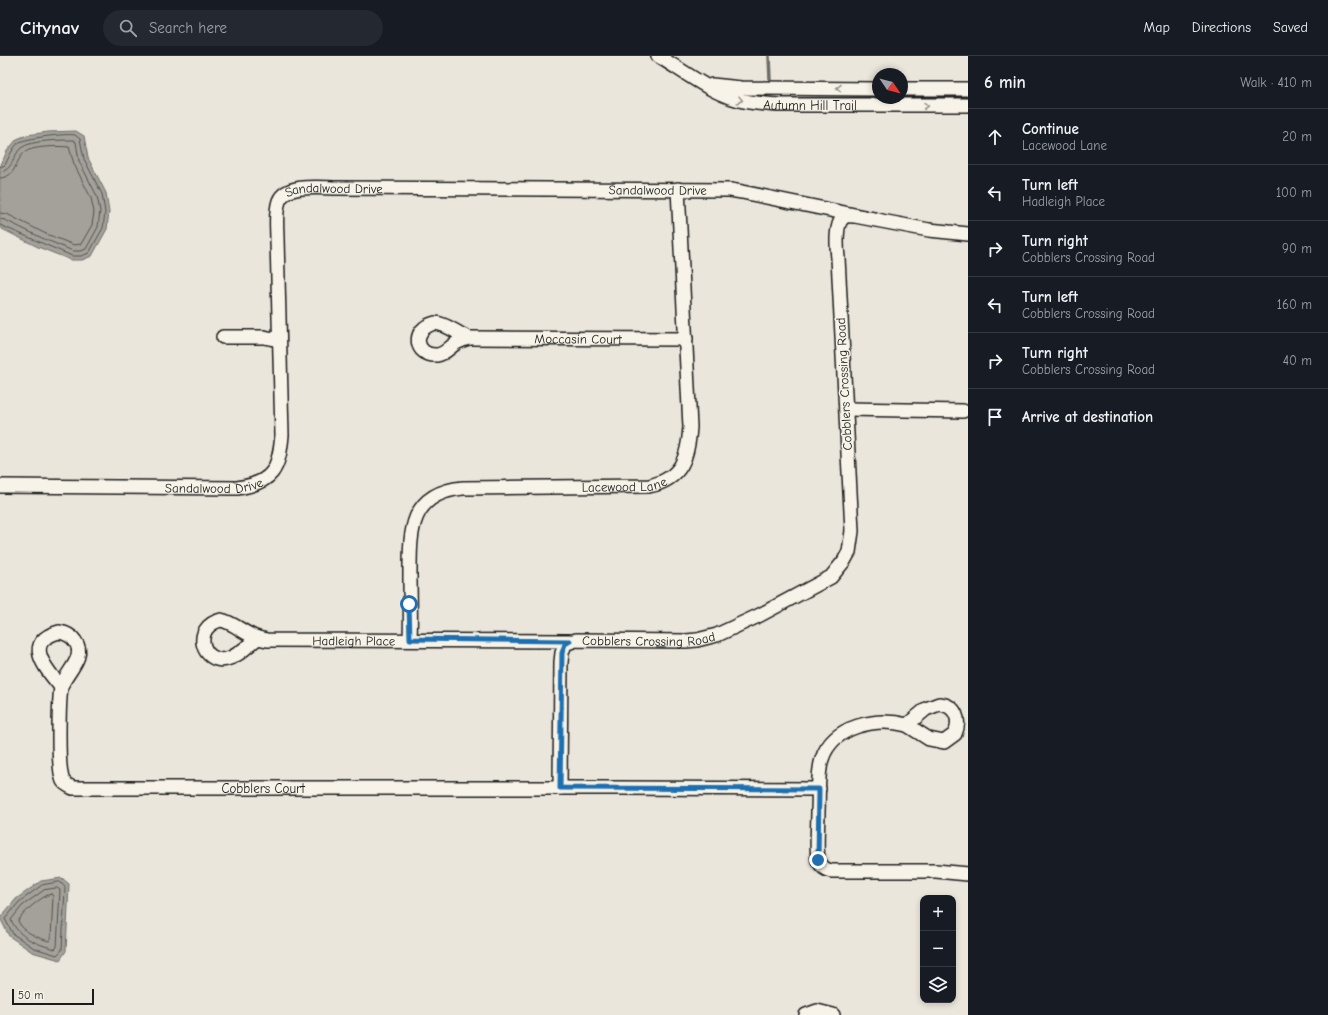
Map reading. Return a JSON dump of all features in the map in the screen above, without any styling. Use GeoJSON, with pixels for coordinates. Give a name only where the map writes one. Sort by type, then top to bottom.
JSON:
{"type":"FeatureCollection","features":[{"type":"Feature","properties":{"kind":"street","name":"Autumn Hill Trail"},"geometry":{"type":"LineString","coordinates":[[658,56],[715,91],[736,99],[778,105],[968,105]]}},
{"type":"Feature","properties":{"kind":"street","name":"Autumn Hill Trail"},"geometry":{"type":"LineString","coordinates":[[705,84],[741,88],[872,89]]}},
{"type":"Feature","properties":{"kind":"street"},"geometry":{"type":"LineString","coordinates":[[908,89],[968,89]]}},
{"type":"Feature","properties":{"kind":"street","name":"Sandalwood Drive"},"geometry":{"type":"LineString","coordinates":[[0,486],[237,488],[258,484],[267,479],[280,456],[282,435],[279,340],[278,209],[282,195],[296,188],[730,190],[879,220]]}},
{"type":"Feature","properties":{"kind":"street","name":"Lacewood Lane"},"geometry":{"type":"LineString","coordinates":[[410,639],[410,561],[412,528],[420,509],[434,496],[452,489],[463,488],[649,486],[660,484],[670,478],[684,462],[688,451],[690,433],[678,189]]}},
{"type":"Feature","properties":{"kind":"street","name":"Cobblers Crossing Road"},"geometry":{"type":"LineString","coordinates":[[560,788],[562,653],[565,644],[576,640],[686,641],[707,638],[760,616],[831,577],[844,562],[848,552],[852,531],[838,258],[839,222],[842,218],[847,216],[855,216],[929,230],[968,234]]}},
{"type":"Feature","properties":{"kind":"street"},"geometry":{"type":"LineString","coordinates":[[222,337],[264,337],[279,340]]}},
{"type":"Feature","properties":{"kind":"street","name":"Moccasin Court"},"geometry":{"type":"LineString","coordinates":[[469,338],[686,338]]}},
{"type":"Feature","properties":{"kind":"street"},"geometry":{"type":"LineString","coordinates":[[846,409],[963,411]]}},
{"type":"Feature","properties":{"kind":"street","name":"Hadleigh Place"},"geometry":{"type":"LineString","coordinates":[[258,638],[267,640],[410,639],[570,641]]}},
{"type":"Feature","properties":{"kind":"street","name":"Cobblers Court"},"geometry":{"type":"LineString","coordinates":[[61,687],[60,748],[62,775],[63,781],[67,786],[73,788],[560,788]]}},
{"type":"Feature","properties":{"kind":"street"},"geometry":{"type":"LineString","coordinates":[[907,725],[894,723],[858,726],[840,734],[832,741],[822,758],[820,768],[818,860],[821,866],[826,870],[840,872],[936,871],[968,874]]}},
{"type":"Feature","properties":{"kind":"street"},"geometry":{"type":"LineString","coordinates":[[560,788],[819,789]]}},
{"type":"Feature","properties":{"kind":"street"},"geometry":{"type":"LineString","coordinates":[[806,1015],[817,1011],[833,1015]]}},
{"type":"Feature","properties":{"kind":"water"},"geometry":{"type":"Polygon","coordinates":[[[76,131],[84,136],[88,158],[106,193],[109,211],[107,229],[92,256],[82,260],[71,260],[38,247],[2,229],[0,226],[0,167],[7,151],[17,139],[27,135],[48,132],[76,131]]]}},
{"type":"Feature","properties":{"kind":"water"},"geometry":{"type":"Polygon","coordinates":[[[62,878],[69,884],[66,951],[60,960],[32,952],[9,936],[0,918],[16,899],[41,881],[62,878]]]}},
{"type":"Feature","properties":{"kind":"waterway"},"geometry":{"type":"LineString","coordinates":[[769,56],[770,80]]}},
{"type":"Feature","properties":{"kind":"route"},"geometry":{"type":"LineString","coordinates":[[409,604],[410,639],[570,641],[565,644],[562,653],[560,788],[819,789],[818,860]]}}]}
